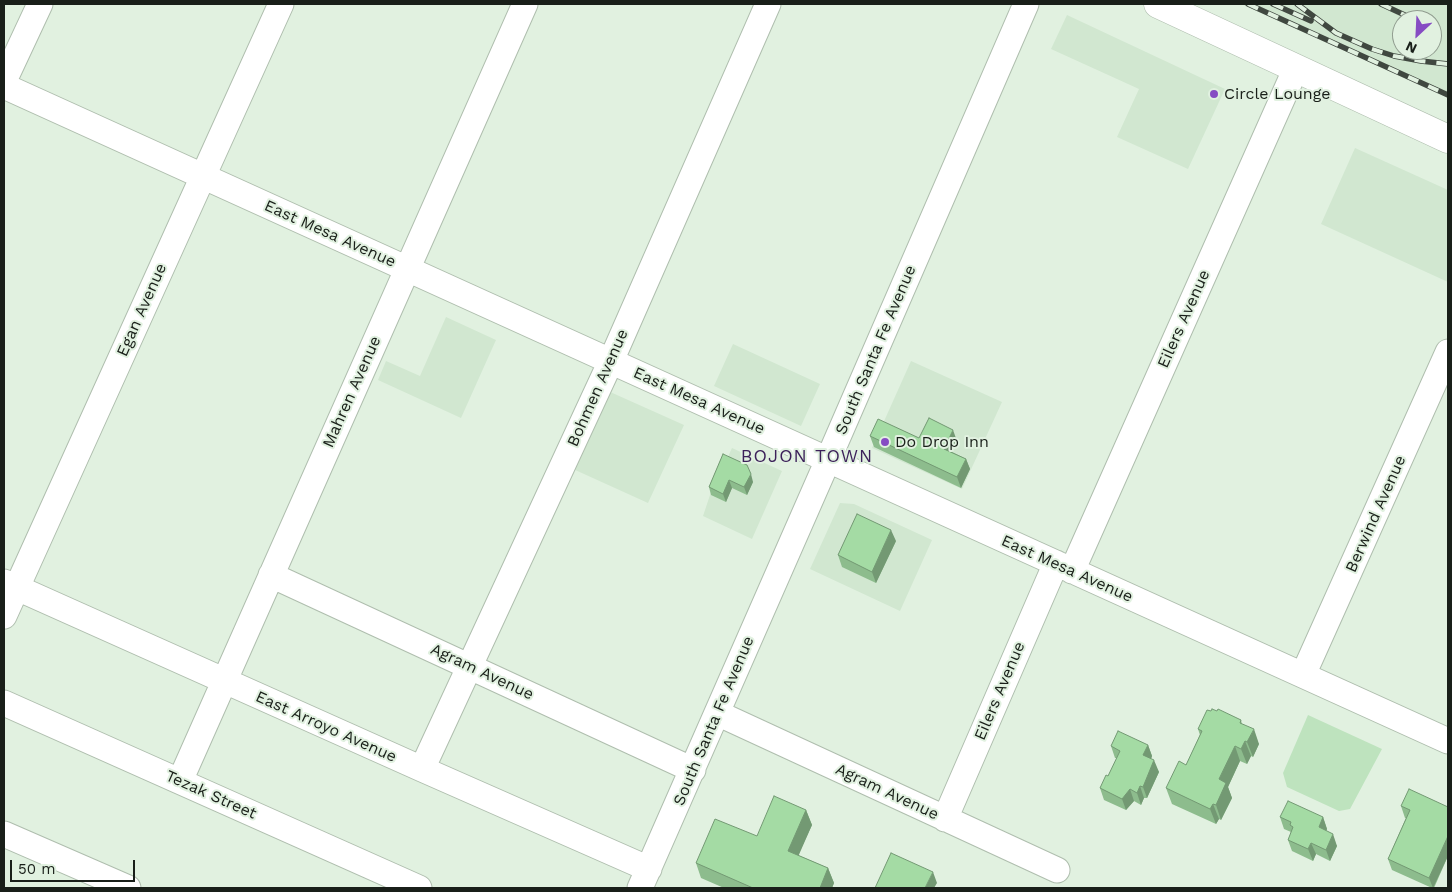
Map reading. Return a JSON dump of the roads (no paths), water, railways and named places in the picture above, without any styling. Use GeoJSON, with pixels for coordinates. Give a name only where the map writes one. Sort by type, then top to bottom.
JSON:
{"type":"FeatureCollection","features":[{"type":"Feature","properties":{"kind":"main road"},"geometry":{"type":"LineString","coordinates":[[1158,4],[1448,139]]}},
{"type":"Feature","properties":{"kind":"street"},"geometry":{"type":"LineString","coordinates":[[4,81],[40,4]]}},
{"type":"Feature","properties":{"kind":"street","name":"Egan Avenue"},"geometry":{"type":"LineString","coordinates":[[4,616],[10,584],[203,176],[281,4]]}},
{"type":"Feature","properties":{"kind":"street","name":"Mahren Avenue"},"geometry":{"type":"LineString","coordinates":[[180,781],[525,4]]}},
{"type":"Feature","properties":{"kind":"street","name":"Bohmen Avenue"},"geometry":{"type":"LineString","coordinates":[[422,770],[610,361],[768,4]]}},
{"type":"Feature","properties":{"kind":"street","name":"South Santa Fe Avenue"},"geometry":{"type":"LineString","coordinates":[[645,879],[1026,4]]}},
{"type":"Feature","properties":{"kind":"street","name":"Eilers Avenue"},"geometry":{"type":"LineString","coordinates":[[945,819],[1296,68]]}},
{"type":"Feature","properties":{"kind":"street","name":"East Mesa Avenue"},"geometry":{"type":"LineString","coordinates":[[4,86],[1448,741]]}},
{"type":"Feature","properties":{"kind":"street","name":"Berwind Avenue"},"geometry":{"type":"LineString","coordinates":[[1303,675],[1448,352]]}},
{"type":"Feature","properties":{"kind":"street","name":"Agram Avenue"},"geometry":{"type":"LineString","coordinates":[[272,575],[693,770]]}},
{"type":"Feature","properties":{"kind":"street","name":"East Arroyo Avenue"},"geometry":{"type":"LineString","coordinates":[[10,584],[422,770],[645,879]]}},
{"type":"Feature","properties":{"kind":"street","name":"Tezak Street"},"geometry":{"type":"LineString","coordinates":[[4,703],[419,888]]}},
{"type":"Feature","properties":{"kind":"street","name":"Agram Avenue"},"geometry":{"type":"LineString","coordinates":[[716,713],[1057,870]]}},
{"type":"Feature","properties":{"kind":"street"},"geometry":{"type":"LineString","coordinates":[[4,834],[128,888]]}},
{"type":"Feature","properties":{"kind":"railway"},"geometry":{"type":"LineString","coordinates":[[1248,4],[1448,95]]}},
{"type":"Feature","properties":{"kind":"railway"},"geometry":{"type":"LineString","coordinates":[[1273,4],[1311,21]]}},
{"type":"Feature","properties":{"kind":"railway"},"geometry":{"type":"LineString","coordinates":[[1297,4],[1336,33],[1372,49],[1394,56],[1448,64]]}},
{"type":"Feature","properties":{"kind":"railway"},"geometry":{"type":"LineString","coordinates":[[1381,4],[1394,10]]}},
{"type":"Feature","properties":{"kind":"place","name":"Circle Lounge"},"geometry":{"type":"Point","coordinates":[1214,94]}},
{"type":"Feature","properties":{"kind":"place","name":"Do Drop Inn"},"geometry":{"type":"Point","coordinates":[885,442]}},
{"type":"Feature","properties":{"kind":"district","name":"BOJON TOWN"},"geometry":{"type":"Point","coordinates":[807,457]}}]}
